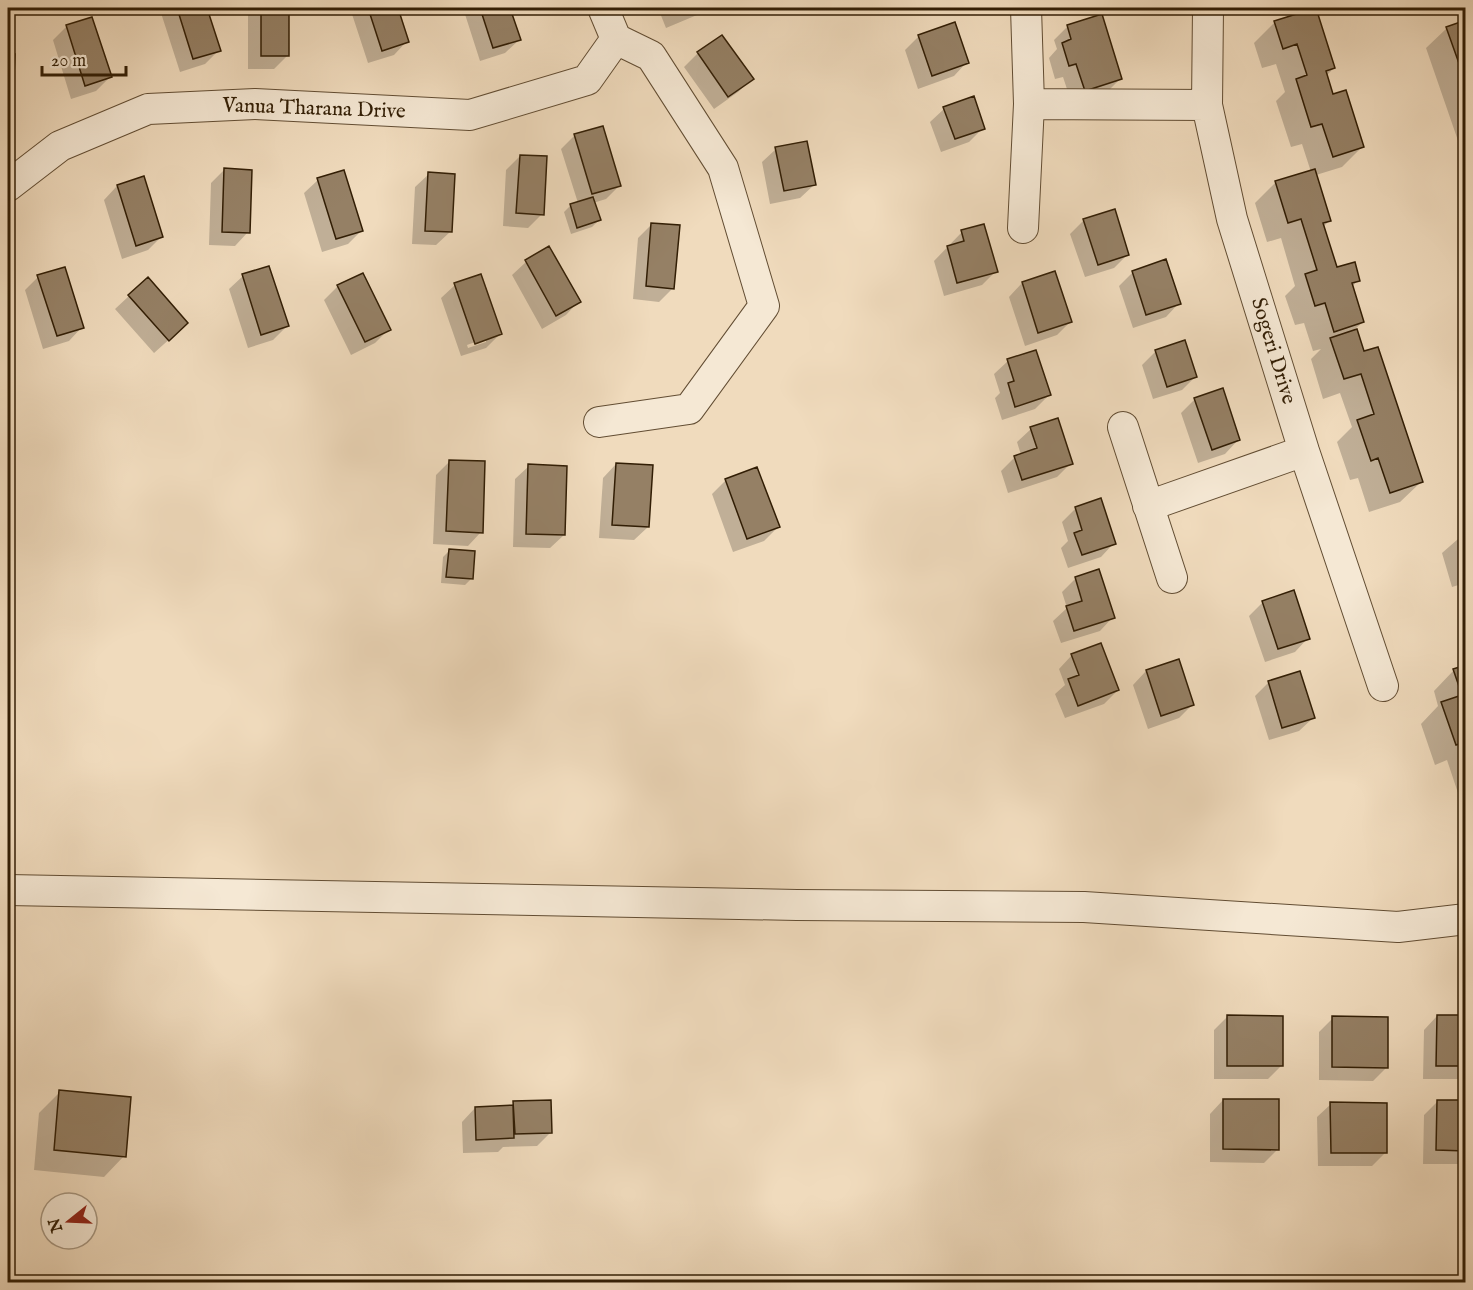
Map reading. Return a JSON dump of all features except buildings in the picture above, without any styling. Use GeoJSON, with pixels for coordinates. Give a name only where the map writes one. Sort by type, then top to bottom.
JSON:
{"type":"FeatureCollection","features":[{"type":"Feature","properties":{"kind":"street"},"geometry":{"type":"LineString","coordinates":[[598,422],[689,409],[764,306],[723,168],[651,56],[616,39],[603,8]]}},
{"type":"Feature","properties":{"kind":"street"},"geometry":{"type":"LineString","coordinates":[[1023,228],[1029,104],[1026,8]]}},
{"type":"Feature","properties":{"kind":"street","name":"Sogeri Drive"},"geometry":{"type":"LineString","coordinates":[[1208,8],[1208,105],[1232,219],[1304,452],[1383,686]]}},
{"type":"Feature","properties":{"kind":"street","name":"Vanua Tharana Drive"},"geometry":{"type":"LineString","coordinates":[[8,186],[60,146],[148,109],[255,104],[470,115],[587,80],[616,39]]}},
{"type":"Feature","properties":{"kind":"street"},"geometry":{"type":"LineString","coordinates":[[1029,104],[1208,105]]}},
{"type":"Feature","properties":{"kind":"street"},"geometry":{"type":"LineString","coordinates":[[1123,427],[1172,578]]}},
{"type":"Feature","properties":{"kind":"street"},"geometry":{"type":"LineString","coordinates":[[1148,506],[1304,452]]}},
{"type":"Feature","properties":{"kind":"street"},"geometry":{"type":"LineString","coordinates":[[8,890],[785,905],[1084,907],[1398,927],[1466,919]]}}]}
